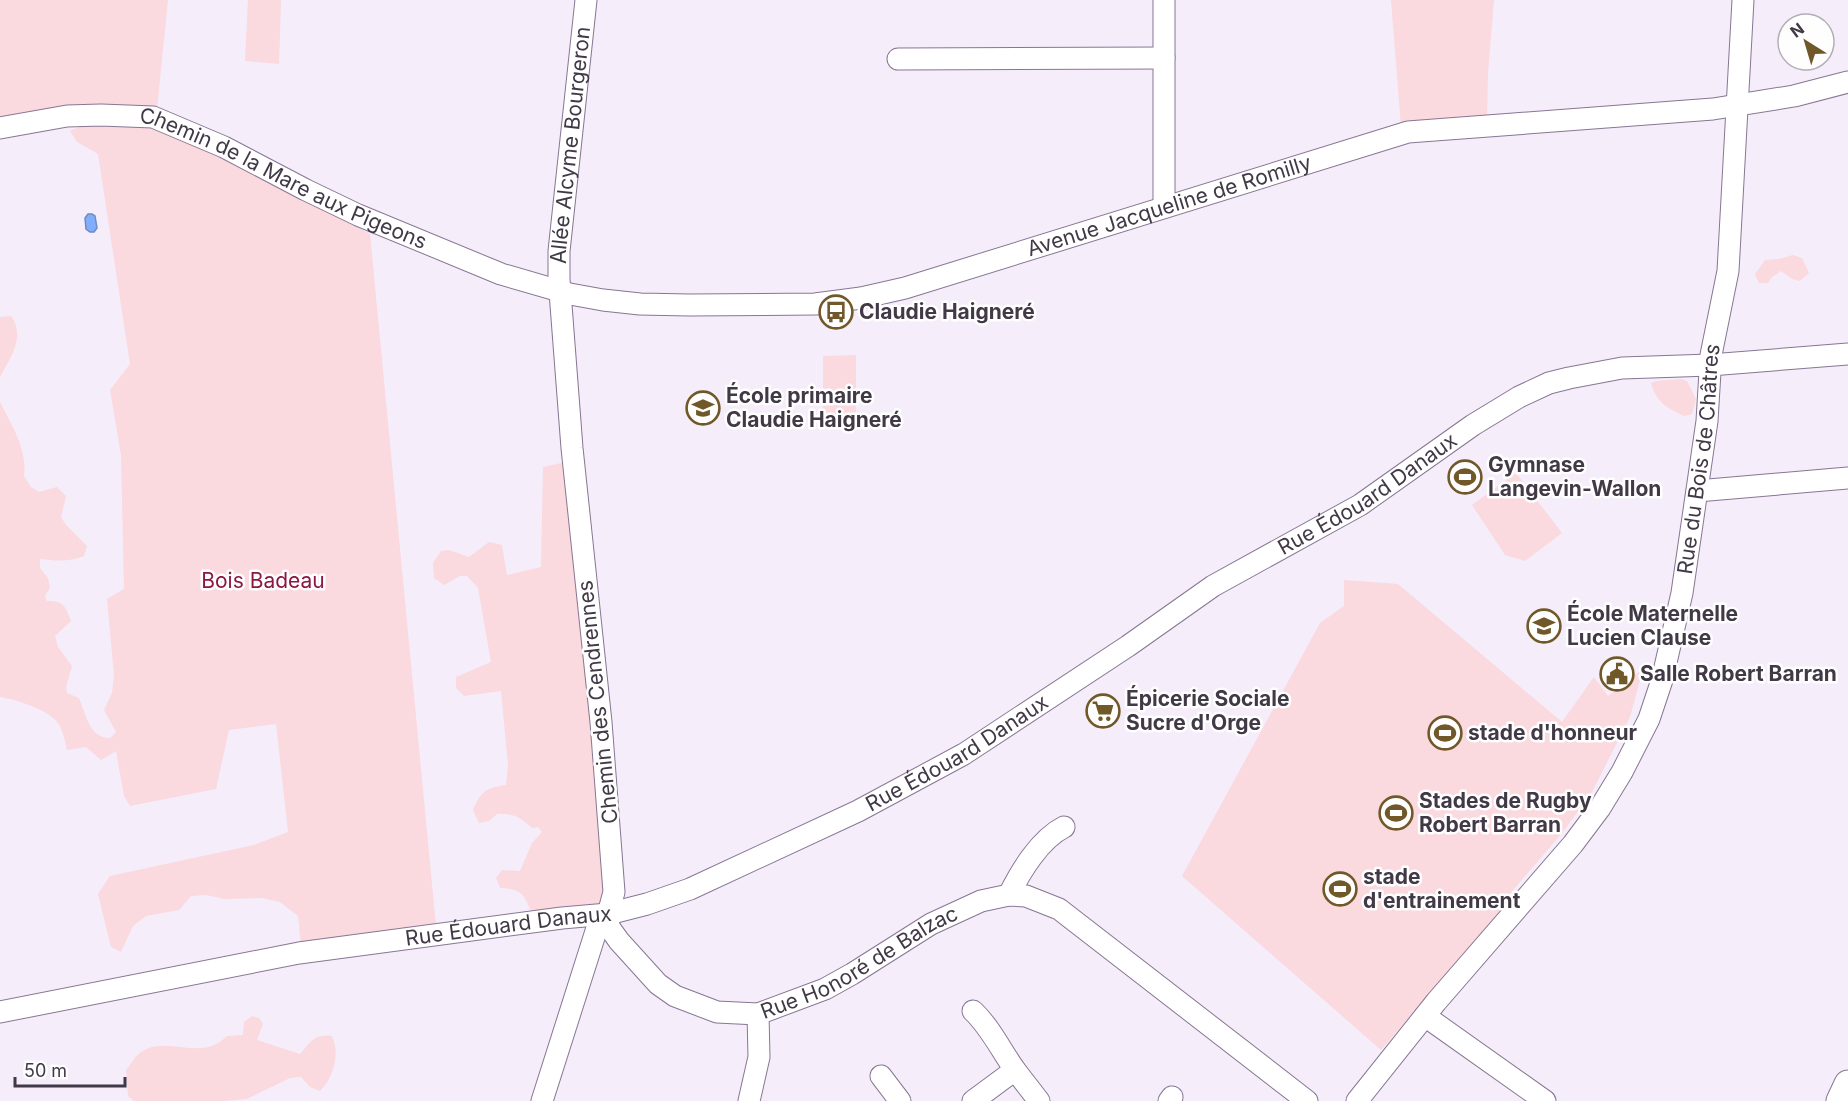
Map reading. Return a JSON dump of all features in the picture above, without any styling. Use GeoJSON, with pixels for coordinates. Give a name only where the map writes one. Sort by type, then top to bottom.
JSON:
{"type":"FeatureCollection","features":[{"type":"Feature","properties":{"kind":"main road"},"geometry":{"type":"LineString","coordinates":[[1840,1101],[1848,1084]]}},
{"type":"Feature","properties":{"kind":"street","name":"Allée Alcyme Bourgeron"},"geometry":{"type":"LineString","coordinates":[[560,290],[559,251],[586,0]]}},
{"type":"Feature","properties":{"kind":"street"},"geometry":{"type":"LineString","coordinates":[[1164,0],[1164,207]]}},
{"type":"Feature","properties":{"kind":"street","name":"Rue du Bois de Châtres"},"geometry":{"type":"LineString","coordinates":[[1358,1101],[1425,1016],[1573,844],[1600,808],[1636,746],[1659,690],[1672,643],[1682,592],[1707,421],[1710,365],[1728,271],[1743,0]]}},
{"type":"Feature","properties":{"kind":"street"},"geometry":{"type":"LineString","coordinates":[[898,58],[1164,58]]}},
{"type":"Feature","properties":{"kind":"street","name":"Avenue Jacqueline de Romilly"},"geometry":{"type":"LineString","coordinates":[[560,290],[603,300],[640,304],[815,304],[861,298],[927,281],[1408,132],[1713,109],[1780,98],[1848,82]]}},
{"type":"Feature","properties":{"kind":"street","name":"Chemin de la Mare aux Pigeons"},"geometry":{"type":"LineString","coordinates":[[0,128],[67,116],[153,117],[224,147],[358,215],[501,274],[560,290]]}},
{"type":"Feature","properties":{"kind":"street","name":"Chemin des Cendrennes"},"geometry":{"type":"LineString","coordinates":[[542,1101],[597,928],[608,914],[614,892],[601,722],[572,448],[560,290]]}},
{"type":"Feature","properties":{"kind":"street","name":"Rue Édouard Danaux"},"geometry":{"type":"LineString","coordinates":[[0,1012],[298,953],[608,914],[647,904],[690,889],[858,810],[964,754],[1110,658],[1213,586],[1360,505],[1473,424],[1510,401],[1550,383],[1590,373],[1632,367],[1710,365],[1848,354]]}},
{"type":"Feature","properties":{"kind":"street"},"geometry":{"type":"LineString","coordinates":[[1697,491],[1848,478]]}},
{"type":"Feature","properties":{"kind":"street"},"geometry":{"type":"LineString","coordinates":[[1009,896],[1019,875],[1052,833],[1064,827]]}},
{"type":"Feature","properties":{"kind":"street","name":"Rue Honoré de Balzac"},"geometry":{"type":"LineString","coordinates":[[608,914],[609,927],[619,941],[658,984],[675,996],[717,1012],[758,1014],[834,984],[905,939],[981,901],[1009,896],[1026,896],[1059,909],[1307,1101]]}},
{"type":"Feature","properties":{"kind":"street"},"geometry":{"type":"LineString","coordinates":[[973,1011],[985,1023],[993,1039],[1039,1101]]}},
{"type":"Feature","properties":{"kind":"street"},"geometry":{"type":"LineString","coordinates":[[749,1101],[759,1057],[758,1014]]}},
{"type":"Feature","properties":{"kind":"street"},"geometry":{"type":"LineString","coordinates":[[1425,1016],[1545,1101]]}},
{"type":"Feature","properties":{"kind":"street"},"geometry":{"type":"LineString","coordinates":[[973,1101],[1016,1070]]}},
{"type":"Feature","properties":{"kind":"street"},"geometry":{"type":"LineString","coordinates":[[881,1076],[900,1101]]}},
{"type":"Feature","properties":{"kind":"green space"},"geometry":{"type":"Polygon","coordinates":[[[0,0],[168,0],[157,109],[99,104],[19,118],[0,118],[0,0]]]}},
{"type":"Feature","properties":{"kind":"green space"},"geometry":{"type":"Polygon","coordinates":[[[248,0],[281,0],[279,64],[245,61],[248,0]]]}},
{"type":"Feature","properties":{"kind":"green space"},"geometry":{"type":"Polygon","coordinates":[[[1391,0],[1494,0],[1487,119],[1401,127],[1391,0]]]}},
{"type":"Feature","properties":{"kind":"green space","name":"Bois Badeau"},"geometry":{"type":"Polygon","coordinates":[[[127,120],[187,137],[370,234],[436,926],[301,945],[298,916],[280,902],[262,898],[224,899],[206,895],[191,896],[179,910],[146,916],[133,926],[121,952],[111,947],[98,894],[110,876],[254,845],[288,832],[276,724],[229,730],[216,789],[130,806],[124,796],[116,751],[101,760],[86,747],[67,750],[64,736],[54,718],[31,706],[0,697],[0,402],[21,447],[25,466],[24,476],[31,487],[39,492],[57,487],[66,496],[61,517],[87,546],[84,556],[78,558],[40,559],[40,568],[48,578],[50,588],[45,596],[47,601],[63,605],[71,621],[55,636],[58,647],[72,666],[66,687],[67,693],[79,698],[89,724],[97,734],[110,738],[116,732],[104,710],[112,693],[114,675],[107,599],[124,589],[121,455],[110,390],[130,364],[98,154],[77,142],[70,131],[94,121],[127,120]]]}},
{"type":"Feature","properties":{"kind":"green space"},"geometry":{"type":"Polygon","coordinates":[[[1793,255],[1802,258],[1809,273],[1800,281],[1792,279],[1781,271],[1768,283],[1759,283],[1755,274],[1765,260],[1793,255]]]}},
{"type":"Feature","properties":{"kind":"green space"},"geometry":{"type":"Polygon","coordinates":[[[11,316],[17,332],[17,340],[0,377],[0,317],[11,316]]]}},
{"type":"Feature","properties":{"kind":"green space"},"geometry":{"type":"Polygon","coordinates":[[[856,355],[856,427],[823,429],[823,356],[856,355]]]}},
{"type":"Feature","properties":{"kind":"green space"},"geometry":{"type":"Polygon","coordinates":[[[1681,379],[1687,381],[1696,399],[1692,414],[1684,416],[1663,404],[1651,383],[1681,379]]]}},
{"type":"Feature","properties":{"kind":"green space"},"geometry":{"type":"Polygon","coordinates":[[[566,462],[608,898],[601,904],[541,912],[531,911],[520,893],[512,889],[500,888],[496,878],[502,870],[520,871],[532,843],[542,832],[538,827],[532,828],[520,818],[507,814],[497,814],[489,821],[479,823],[473,810],[485,792],[506,785],[508,765],[501,691],[464,696],[456,688],[456,677],[491,662],[478,588],[467,576],[460,576],[444,585],[434,578],[433,563],[441,551],[449,550],[469,557],[489,542],[502,545],[507,575],[541,567],[543,467],[566,462]]]}},
{"type":"Feature","properties":{"kind":"green space"},"geometry":{"type":"Polygon","coordinates":[[[1516,473],[1562,533],[1525,561],[1505,555],[1472,505],[1516,473]]]}},
{"type":"Feature","properties":{"kind":"green space","name":"Stades de Rugby Robert Barran"},"geometry":{"type":"Polygon","coordinates":[[[1344,580],[1398,584],[1562,722],[1594,677],[1608,696],[1643,669],[1630,717],[1591,794],[1562,833],[1503,902],[1503,908],[1381,1050],[1182,876],[1320,623],[1344,606],[1344,580]]]}},
{"type":"Feature","properties":{"kind":"green space"},"geometry":{"type":"Polygon","coordinates":[[[252,1016],[259,1018],[263,1024],[257,1040],[300,1054],[317,1037],[332,1036],[335,1050],[334,1065],[329,1079],[320,1091],[310,1087],[301,1077],[290,1078],[247,1099],[134,1101],[128,1096],[126,1070],[141,1052],[151,1047],[195,1048],[217,1044],[227,1036],[243,1035],[244,1022],[252,1016]]]}},
{"type":"Feature","properties":{"kind":"water"},"geometry":{"type":"Polygon","coordinates":[[[88,214],[95,216],[97,228],[94,232],[86,229],[85,218],[88,214]]]}},
{"type":"Feature","properties":{"kind":"place","name":"Claudie Haigneré"},"geometry":{"type":"Point","coordinates":[836,312]}},
{"type":"Feature","properties":{"kind":"place","name":"École primaire Claudie Haigneré"},"geometry":{"type":"Point","coordinates":[703,408]}},
{"type":"Feature","properties":{"kind":"place","name":"Gymnase Langevin-Wallon"},"geometry":{"type":"Point","coordinates":[1465,477]}},
{"type":"Feature","properties":{"kind":"place","name":"École Maternelle Lucien Clause"},"geometry":{"type":"Point","coordinates":[1544,626]}},
{"type":"Feature","properties":{"kind":"place","name":"Salle Robert Barran"},"geometry":{"type":"Point","coordinates":[1617,674]}},
{"type":"Feature","properties":{"kind":"place","name":"Épicerie Sociale Sucre d'Orge"},"geometry":{"type":"Point","coordinates":[1103,711]}},
{"type":"Feature","properties":{"kind":"place","name":"stade d'honneur"},"geometry":{"type":"Point","coordinates":[1445,733]}},
{"type":"Feature","properties":{"kind":"place","name":"Stades de Rugby Robert Barran"},"geometry":{"type":"Point","coordinates":[1396,813]}},
{"type":"Feature","properties":{"kind":"place","name":"stade d'entrainement"},"geometry":{"type":"Point","coordinates":[1340,889]}}]}
